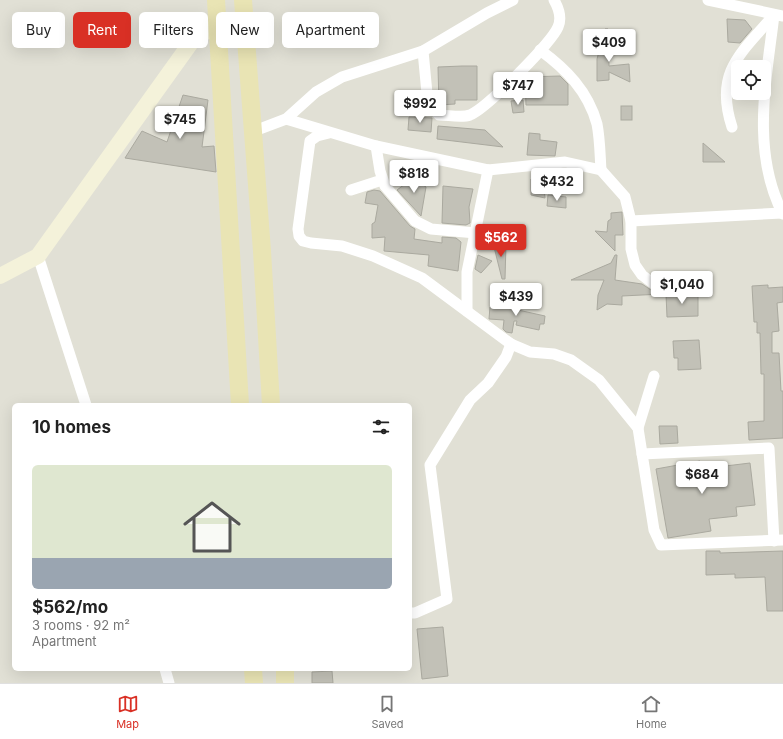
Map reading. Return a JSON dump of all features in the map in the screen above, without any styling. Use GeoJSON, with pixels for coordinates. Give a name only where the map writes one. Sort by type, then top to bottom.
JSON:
{"type":"FeatureCollection","features":[{"type":"Feature","properties":{"kind":"main road"},"geometry":{"type":"LineString","coordinates":[[216,0],[217,12]]}},
{"type":"Feature","properties":{"kind":"main road"},"geometry":{"type":"LineString","coordinates":[[243,0],[244,12]]}},
{"type":"Feature","properties":{"kind":"main road"},"geometry":{"type":"LineString","coordinates":[[219,48],[240,403]]}},
{"type":"Feature","properties":{"kind":"main road"},"geometry":{"type":"LineString","coordinates":[[246,48],[254,132],[271,403]]}},
{"type":"Feature","properties":{"kind":"main road"},"geometry":{"type":"LineString","coordinates":[[253,671],[254,683]]}},
{"type":"Feature","properties":{"kind":"main road"},"geometry":{"type":"LineString","coordinates":[[285,671],[285,683]]}},
{"type":"Feature","properties":{"kind":"street"},"geometry":{"type":"LineString","coordinates":[[254,132],[286,119],[316,92],[342,77],[423,51],[487,13],[513,0]]}},
{"type":"Feature","properties":{"kind":"street"},"geometry":{"type":"LineString","coordinates":[[423,51],[428,104],[439,115],[469,115],[491,100],[540,50],[558,27],[560,18],[554,0]]}},
{"type":"Feature","properties":{"kind":"street"},"geometry":{"type":"LineString","coordinates":[[708,0],[779,15]]}},
{"type":"Feature","properties":{"kind":"street"},"geometry":{"type":"LineString","coordinates":[[732,128],[726,96],[729,73],[738,56],[779,15]]}},
{"type":"Feature","properties":{"kind":"street"},"geometry":{"type":"LineString","coordinates":[[631,221],[783,213],[771,188],[765,160],[763,114],[779,15]]}},
{"type":"Feature","properties":{"kind":"street"},"geometry":{"type":"LineString","coordinates":[[0,276],[38,256],[189,44],[204,32],[216,27]]}},
{"type":"Feature","properties":{"kind":"street"},"geometry":{"type":"LineString","coordinates":[[540,50],[560,64],[575,80],[587,100],[597,125],[601,170],[624,197],[631,221],[631,249],[635,265],[642,275],[655,285]]}},
{"type":"Feature","properties":{"kind":"street"},"geometry":{"type":"LineString","coordinates":[[286,119],[376,146],[488,170],[565,162],[601,170]]}},
{"type":"Feature","properties":{"kind":"street"},"geometry":{"type":"LineString","coordinates":[[330,133],[317,136],[310,141],[298,229],[299,236],[304,241],[342,246],[373,256],[401,268],[422,278],[511,344],[530,352],[554,354],[572,360],[599,380],[638,428]]}},
{"type":"Feature","properties":{"kind":"street"},"geometry":{"type":"LineString","coordinates":[[376,146],[382,180],[408,214],[422,225],[431,229],[476,234]]}},
{"type":"Feature","properties":{"kind":"street"},"geometry":{"type":"LineString","coordinates":[[467,311],[467,272],[488,170]]}},
{"type":"Feature","properties":{"kind":"street"},"geometry":{"type":"LineString","coordinates":[[351,190],[382,180]]}},
{"type":"Feature","properties":{"kind":"street"},"geometry":{"type":"LineString","coordinates":[[38,256],[85,403]]}},
{"type":"Feature","properties":{"kind":"street"},"geometry":{"type":"LineString","coordinates":[[412,613],[447,599],[430,465],[470,400],[488,383],[506,358],[511,344]]}},
{"type":"Feature","properties":{"kind":"street"},"geometry":{"type":"LineString","coordinates":[[642,454],[769,448],[779,540],[661,545],[654,530],[642,454],[638,428],[654,376]]}},
{"type":"Feature","properties":{"kind":"street"},"geometry":{"type":"LineString","coordinates":[[166,671],[169,683]]}},
{"type":"Feature","properties":{"kind":"building"},"geometry":{"type":"Polygon","coordinates":[[[727,19],[745,20],[752,29],[740,43],[728,42],[727,19]]]}},
{"type":"Feature","properties":{"kind":"building"},"geometry":{"type":"Polygon","coordinates":[[[605,29],[608,29],[609,66],[629,64],[630,82],[609,72],[609,80],[597,81],[597,59],[605,29]]]}},
{"type":"Feature","properties":{"kind":"building"},"geometry":{"type":"Polygon","coordinates":[[[477,66],[477,100],[455,100],[455,104],[439,105],[438,67],[477,66]]]}},
{"type":"Feature","properties":{"kind":"building"},"geometry":{"type":"Polygon","coordinates":[[[560,76],[568,84],[568,105],[526,105],[525,77],[560,76]]]}},
{"type":"Feature","properties":{"kind":"building"},"geometry":{"type":"Polygon","coordinates":[[[183,95],[208,100],[202,147],[214,146],[216,172],[125,158],[142,131],[167,142],[183,95]]]}},
{"type":"Feature","properties":{"kind":"building"},"geometry":{"type":"Polygon","coordinates":[[[523,100],[524,112],[513,113],[511,101],[523,100]]]}},
{"type":"Feature","properties":{"kind":"building"},"geometry":{"type":"Polygon","coordinates":[[[621,106],[632,106],[632,120],[621,120],[621,106]]]}},
{"type":"Feature","properties":{"kind":"building"},"geometry":{"type":"Polygon","coordinates":[[[409,117],[432,118],[431,132],[408,130],[409,117]]]}},
{"type":"Feature","properties":{"kind":"building"},"geometry":{"type":"Polygon","coordinates":[[[438,126],[485,130],[503,147],[437,139],[438,126]]]}},
{"type":"Feature","properties":{"kind":"building"},"geometry":{"type":"Polygon","coordinates":[[[529,133],[540,134],[540,140],[557,142],[555,156],[527,155],[529,133]]]}},
{"type":"Feature","properties":{"kind":"building"},"geometry":{"type":"Polygon","coordinates":[[[703,143],[725,162],[703,162],[703,143]]]}},
{"type":"Feature","properties":{"kind":"building"},"geometry":{"type":"Polygon","coordinates":[[[408,175],[426,187],[421,216],[397,190],[405,184],[408,175]]]}},
{"type":"Feature","properties":{"kind":"building"},"geometry":{"type":"Polygon","coordinates":[[[543,178],[545,198],[531,195],[531,179],[543,178]]]}},
{"type":"Feature","properties":{"kind":"building"},"geometry":{"type":"Polygon","coordinates":[[[443,186],[473,189],[469,207],[470,223],[466,225],[442,223],[443,186]]]}},
{"type":"Feature","properties":{"kind":"building"},"geometry":{"type":"Polygon","coordinates":[[[374,190],[380,191],[410,226],[415,229],[414,239],[442,243],[442,237],[456,238],[461,242],[458,271],[428,266],[429,255],[384,251],[385,237],[372,238],[372,224],[375,222],[378,205],[365,203],[367,192],[374,190]]]}},
{"type":"Feature","properties":{"kind":"building"},"geometry":{"type":"Polygon","coordinates":[[[548,195],[566,197],[566,208],[547,206],[548,195]]]}},
{"type":"Feature","properties":{"kind":"building"},"geometry":{"type":"Polygon","coordinates":[[[622,212],[623,235],[615,235],[615,251],[595,231],[607,232],[608,221],[611,219],[611,213],[622,212]]]}},
{"type":"Feature","properties":{"kind":"building"},"geometry":{"type":"Polygon","coordinates":[[[493,243],[506,244],[505,279],[502,279],[493,243]]]}},
{"type":"Feature","properties":{"kind":"building"},"geometry":{"type":"Polygon","coordinates":[[[478,255],[492,261],[481,273],[475,269],[478,255]]]}},
{"type":"Feature","properties":{"kind":"building"},"geometry":{"type":"Polygon","coordinates":[[[615,255],[617,255],[615,280],[642,284],[654,292],[658,291],[662,287],[662,294],[622,296],[622,305],[607,304],[597,310],[598,295],[604,280],[571,280],[611,263],[615,255]]]}},
{"type":"Feature","properties":{"kind":"building"},"geometry":{"type":"Polygon","coordinates":[[[768,285],[768,288],[783,287],[783,302],[777,303],[779,331],[772,332],[772,353],[779,353],[781,391],[783,391],[783,438],[749,440],[748,422],[764,421],[764,374],[761,374],[760,333],[757,333],[757,322],[754,322],[752,286],[768,285]]]}},
{"type":"Feature","properties":{"kind":"building"},"geometry":{"type":"Polygon","coordinates":[[[666,294],[698,294],[698,316],[667,317],[666,294]]]}},
{"type":"Feature","properties":{"kind":"building"},"geometry":{"type":"Polygon","coordinates":[[[506,298],[517,300],[516,308],[518,308],[518,310],[545,316],[544,324],[540,324],[539,330],[516,325],[517,321],[514,321],[512,333],[506,332],[503,329],[504,320],[489,319],[490,307],[505,308],[506,298]]]}},
{"type":"Feature","properties":{"kind":"building"},"geometry":{"type":"Polygon","coordinates":[[[699,340],[701,369],[678,370],[678,358],[674,358],[673,341],[699,340]]]}},
{"type":"Feature","properties":{"kind":"building"},"geometry":{"type":"Polygon","coordinates":[[[659,426],[677,426],[678,443],[660,444],[659,426]]]}},
{"type":"Feature","properties":{"kind":"building"},"geometry":{"type":"Polygon","coordinates":[[[700,461],[701,469],[750,463],[755,505],[736,507],[737,516],[709,519],[711,531],[668,538],[656,469],[700,461]]]}},
{"type":"Feature","properties":{"kind":"building"},"geometry":{"type":"Polygon","coordinates":[[[706,551],[720,551],[720,553],[783,551],[783,611],[767,611],[765,577],[735,578],[735,574],[706,575],[706,551]]]}},
{"type":"Feature","properties":{"kind":"building"},"geometry":{"type":"Polygon","coordinates":[[[443,627],[448,676],[422,679],[417,629],[443,627]]]}},
{"type":"Feature","properties":{"kind":"building"},"geometry":{"type":"Polygon","coordinates":[[[332,671],[333,683],[312,683],[312,672],[332,671]]]}}]}
